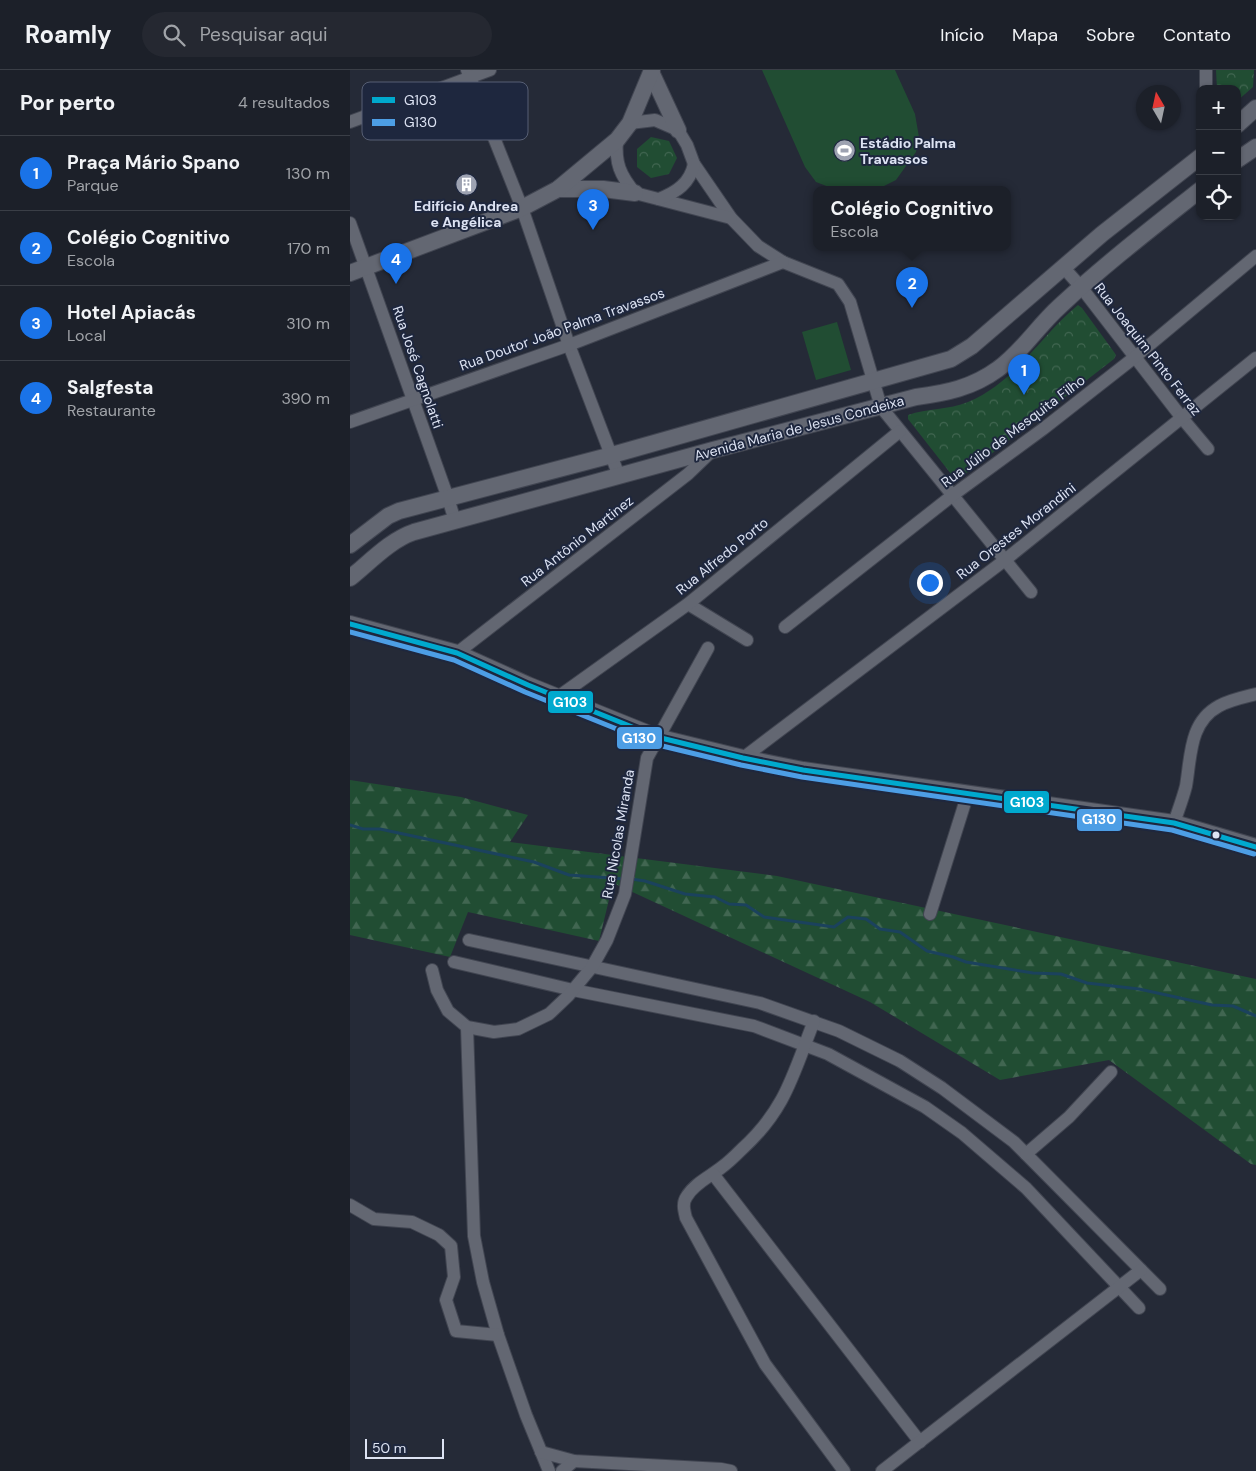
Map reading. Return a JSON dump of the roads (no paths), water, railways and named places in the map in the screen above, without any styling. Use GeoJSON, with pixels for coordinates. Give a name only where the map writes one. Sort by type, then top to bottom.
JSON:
{"type":"FeatureCollection","features":[{"type":"Feature","properties":{"kind":"main road"},"geometry":{"type":"LineString","coordinates":[[350,272],[522,208],[558,189],[617,140],[630,124],[652,72]]}},
{"type":"Feature","properties":{"kind":"main road"},"geometry":{"type":"LineString","coordinates":[[652,72],[678,130]]}},
{"type":"Feature","properties":{"kind":"main road"},"geometry":{"type":"LineString","coordinates":[[1241,121],[1256,108]]}},
{"type":"Feature","properties":{"kind":"main road"},"geometry":{"type":"LineString","coordinates":[[1241,157],[1256,147]]}},
{"type":"Feature","properties":{"kind":"main road","name":"Avenida Maria de Jesus Condeixa"},"geometry":{"type":"LineString","coordinates":[[350,545],[388,516],[952,359],[972,346],[1102,234],[1196,160]]}},
{"type":"Feature","properties":{"kind":"main road"},"geometry":{"type":"LineString","coordinates":[[558,189],[603,189],[635,193]]}},
{"type":"Feature","properties":{"kind":"main road","name":"Avenida Maria de Jesus Condeixa"},"geometry":{"type":"LineString","coordinates":[[350,578],[403,535],[713,450],[916,397],[949,392],[978,381],[999,369],[1048,317],[1118,254],[1196,193]]}},
{"type":"Feature","properties":{"kind":"main road"},"geometry":{"type":"LineString","coordinates":[[350,624],[457,654],[657,737],[743,758],[803,770],[1174,823],[1256,847]]}},
{"type":"Feature","properties":{"kind":"street"},"geometry":{"type":"LineString","coordinates":[[449,82],[469,74],[490,70]]}},
{"type":"Feature","properties":{"kind":"street"},"geometry":{"type":"LineString","coordinates":[[1206,70],[1206,85]]}},
{"type":"Feature","properties":{"kind":"street"},"geometry":{"type":"LineString","coordinates":[[350,122],[362,117]]}},
{"type":"Feature","properties":{"kind":"street"},"geometry":{"type":"LineString","coordinates":[[630,124],[655,120],[678,130],[687,145],[694,164],[731,218],[758,246],[783,262],[838,284],[850,302],[881,407],[1031,592]]}},
{"type":"Feature","properties":{"kind":"street"},"geometry":{"type":"LineString","coordinates":[[495,140],[522,208],[569,345],[619,476]]}},
{"type":"Feature","properties":{"kind":"street"},"geometry":{"type":"LineString","coordinates":[[617,140],[616,156],[620,169],[635,193],[731,218]]}},
{"type":"Feature","properties":{"kind":"street"},"geometry":{"type":"LineString","coordinates":[[659,200],[674,193],[686,182],[692,173],[694,164]]}},
{"type":"Feature","properties":{"kind":"street","name":"Rua José Cagnolatti"},"geometry":{"type":"LineString","coordinates":[[350,223],[455,521]]}},
{"type":"Feature","properties":{"kind":"street","name":"Rua Júlio de Mesquita Filho"},"geometry":{"type":"LineString","coordinates":[[785,628],[953,495],[1043,429],[1135,357],[1256,256]]}},
{"type":"Feature","properties":{"kind":"street","name":"Rua Doutor João Palma Travassos"},"geometry":{"type":"LineString","coordinates":[[350,422],[569,345],[783,262]]}},
{"type":"Feature","properties":{"kind":"street","name":"Rua Joaquim Pinto Ferraz"},"geometry":{"type":"LineString","coordinates":[[1064,268],[1208,449]]}},
{"type":"Feature","properties":{"kind":"street","name":"Rua Orestes Morandini"},"geometry":{"type":"LineString","coordinates":[[743,758],[1005,560],[1256,358]]}},
{"type":"Feature","properties":{"kind":"street","name":"Rua Alfredo Porto"},"geometry":{"type":"LineString","coordinates":[[558,697],[688,604],[900,431]]}},
{"type":"Feature","properties":{"kind":"street","name":"Rua Antônio Martinez"},"geometry":{"type":"LineString","coordinates":[[457,654],[688,474],[713,450]]}},
{"type":"Feature","properties":{"kind":"street"},"geometry":{"type":"LineString","coordinates":[[688,604],[748,640]]}},
{"type":"Feature","properties":{"kind":"street","name":"Rua Nicolas Miranda"},"geometry":{"type":"LineString","coordinates":[[432,970],[436,990],[448,1011],[467,1027],[494,1032],[518,1029],[549,1014],[573,990],[592,967],[608,940],[625,894],[646,758],[708,648]]}},
{"type":"Feature","properties":{"kind":"street"},"geometry":{"type":"LineString","coordinates":[[1174,823],[1186,787],[1191,748],[1196,730],[1204,718],[1218,706],[1256,694]]}},
{"type":"Feature","properties":{"kind":"street"},"geometry":{"type":"LineString","coordinates":[[930,914],[968,793]]}},
{"type":"Feature","properties":{"kind":"street"},"geometry":{"type":"LineString","coordinates":[[469,940],[698,988],[760,1003],[840,1031],[900,1061],[942,1088],[1014,1142],[1160,1289]]}},
{"type":"Feature","properties":{"kind":"street"},"geometry":{"type":"LineString","coordinates":[[454,962],[573,990],[754,1026],[828,1054],[925,1107],[962,1133],[1026,1188],[1139,1308]]}},
{"type":"Feature","properties":{"kind":"street"},"geometry":{"type":"LineString","coordinates":[[814,1021],[794,1077],[775,1113],[755,1137],[724,1166],[694,1187],[686,1197],[683,1207],[686,1218],[765,1364],[844,1471]]}},
{"type":"Feature","properties":{"kind":"street"},"geometry":{"type":"LineString","coordinates":[[467,1027],[474,1236],[483,1282],[498,1335],[526,1415],[549,1471]]}},
{"type":"Feature","properties":{"kind":"street"},"geometry":{"type":"LineString","coordinates":[[1026,1154],[1069,1117],[1111,1072]]}},
{"type":"Feature","properties":{"kind":"street"},"geometry":{"type":"LineString","coordinates":[[713,1174],[920,1442]]}},
{"type":"Feature","properties":{"kind":"street"},"geometry":{"type":"LineString","coordinates":[[350,1205],[374,1219],[412,1222],[439,1235],[451,1246],[454,1277],[446,1300],[456,1331],[498,1335]]}},
{"type":"Feature","properties":{"kind":"street"},"geometry":{"type":"LineString","coordinates":[[882,1471],[1141,1270]]}},
{"type":"Feature","properties":{"kind":"street"},"geometry":{"type":"LineString","coordinates":[[541,1452],[574,1461],[731,1471]]}},
{"type":"Feature","properties":{"kind":"street"},"geometry":{"type":"LineString","coordinates":[[562,1471],[574,1461]]}},
{"type":"Feature","properties":{"kind":"waterway"},"geometry":{"type":"LineString","coordinates":[[350,825],[363,829],[380,829],[534,862],[569,875],[625,879]]}},
{"type":"Feature","properties":{"kind":"waterway"},"geometry":{"type":"LineString","coordinates":[[631,879],[645,881],[685,894],[715,897],[729,904],[746,905],[764,917],[834,927],[848,917],[866,919],[880,929],[900,932],[927,951],[966,962],[1033,973],[1061,974],[1087,983],[1139,989],[1212,1005],[1233,1006],[1256,1016]]}},
{"type":"Feature","properties":{"kind":"place","name":"Estádio Palma Travassos"},"geometry":{"type":"Point","coordinates":[844,151]}},
{"type":"Feature","properties":{"kind":"place","name":"Edifício Andrea e Angélica"},"geometry":{"type":"Point","coordinates":[466,184]}},
{"type":"Feature","properties":{"kind":"place","name":"Hotel Apiacás"},"geometry":{"type":"Point","coordinates":[593,230]}},
{"type":"Feature","properties":{"kind":"place","name":"Salgfesta"},"geometry":{"type":"Point","coordinates":[396,284]}},
{"type":"Feature","properties":{"kind":"place","name":"Colégio Cognitivo"},"geometry":{"type":"Point","coordinates":[912,308]}},
{"type":"Feature","properties":{"kind":"place","name":"Praça Mário Spano"},"geometry":{"type":"Point","coordinates":[1024,395]}}]}
